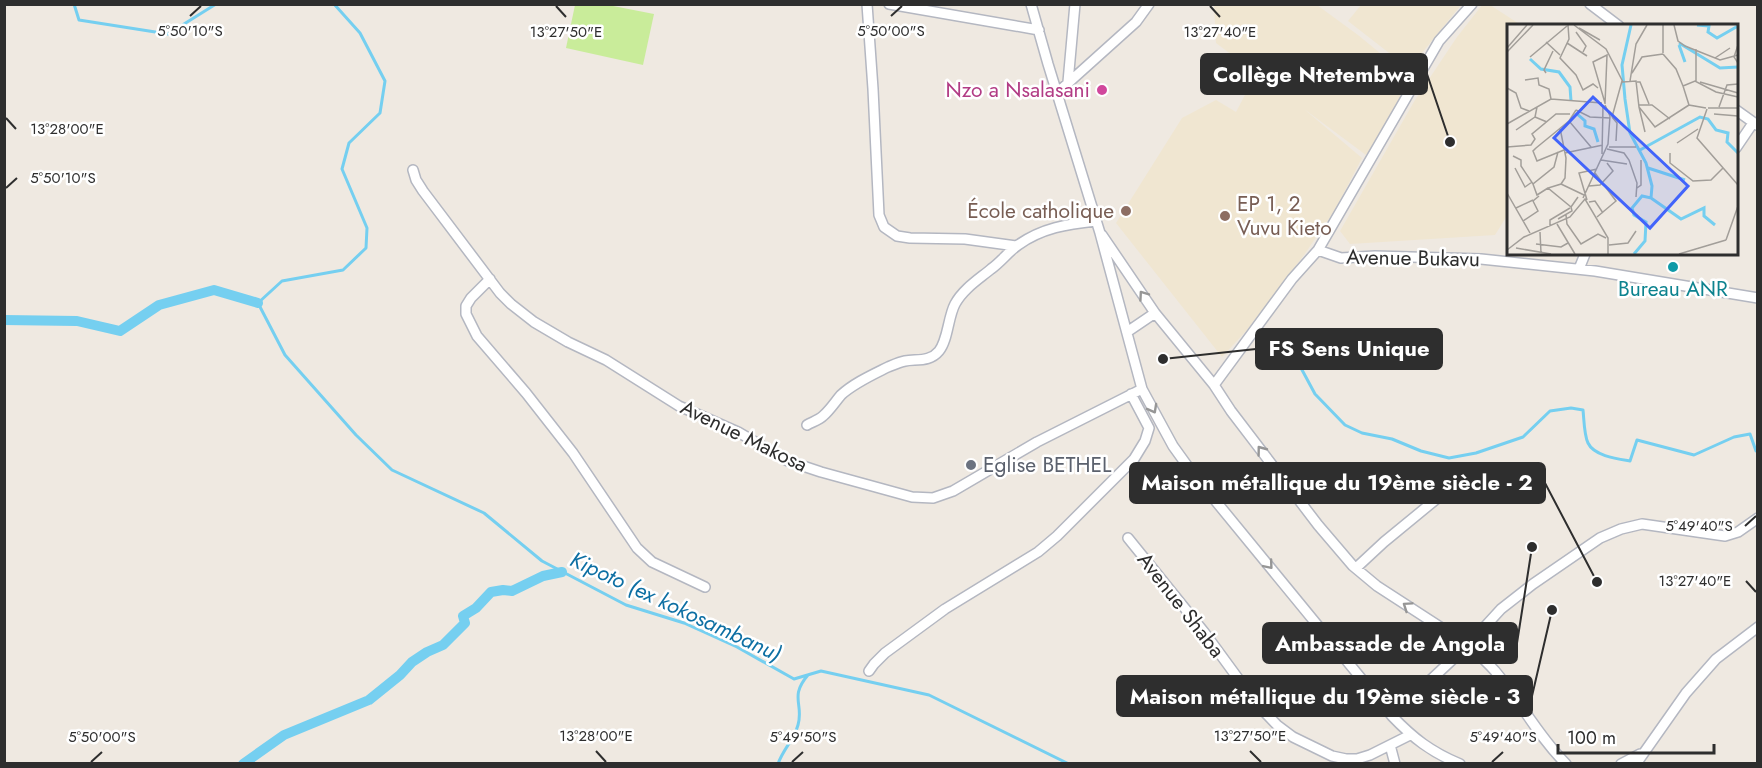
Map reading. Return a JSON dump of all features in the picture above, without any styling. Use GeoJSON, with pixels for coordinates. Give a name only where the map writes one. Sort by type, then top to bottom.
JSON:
{"type":"FeatureCollection","features":[{"type":"Feature","properties":{"kind":"street"},"geometry":{"type":"LineString","coordinates":[[867,4],[879,215],[884,227],[897,236],[910,238],[965,239],[1016,246]]}},
{"type":"Feature","properties":{"kind":"street"},"geometry":{"type":"LineString","coordinates":[[889,4],[1039,30]]}},
{"type":"Feature","properties":{"kind":"street"},"geometry":{"type":"LineString","coordinates":[[1031,4],[1100,233],[1142,389],[1173,446],[1392,716],[1410,735],[1438,754],[1460,764]]}},
{"type":"Feature","properties":{"kind":"street"},"geometry":{"type":"LineString","coordinates":[[1068,82],[1075,4]]}},
{"type":"Feature","properties":{"kind":"street"},"geometry":{"type":"LineString","coordinates":[[1056,93],[1136,22],[1149,4]]}},
{"type":"Feature","properties":{"kind":"street"},"geometry":{"type":"LineString","coordinates":[[1214,385],[1292,279],[1318,250],[1439,41],[1472,4]]}},
{"type":"Feature","properties":{"kind":"street"},"geometry":{"type":"LineString","coordinates":[[1590,4],[1616,24]]}},
{"type":"Feature","properties":{"kind":"street"},"geometry":{"type":"LineString","coordinates":[[1738,111],[1755,124],[1738,147]]}},
{"type":"Feature","properties":{"kind":"street","name":"Avenue Makosa"},"geometry":{"type":"LineString","coordinates":[[413,170],[423,191],[490,279],[511,304],[534,322],[568,342],[606,360],[679,406],[738,432],[788,461],[837,477],[912,497],[933,498],[953,491],[1037,442],[1142,389]]}},
{"type":"Feature","properties":{"kind":"street"},"geometry":{"type":"LineString","coordinates":[[807,425],[822,417],[842,395],[856,384],[890,366],[904,361],[921,361],[939,351],[956,302],[968,288],[1003,260],[1016,246],[1034,234],[1047,229],[1064,224],[1096,220]]}},
{"type":"Feature","properties":{"kind":"street"},"geometry":{"type":"LineString","coordinates":[[1100,233],[1155,313],[1214,385],[1231,411],[1318,525],[1356,568],[1377,586],[1468,645],[1493,670],[1552,750],[1566,764]]}},
{"type":"Feature","properties":{"kind":"street","name":"Avenue Bukavu"},"geometry":{"type":"LineString","coordinates":[[1318,250],[1341,258],[1375,256],[1481,258],[1650,279],[1758,298]]}},
{"type":"Feature","properties":{"kind":"street"},"geometry":{"type":"LineString","coordinates":[[1579,269],[1585,255]]}},
{"type":"Feature","properties":{"kind":"street"},"geometry":{"type":"LineString","coordinates":[[490,279],[466,306],[466,314],[477,336],[573,453],[636,548],[652,562],[705,587]]}},
{"type":"Feature","properties":{"kind":"street"},"geometry":{"type":"LineString","coordinates":[[1127,332],[1155,313]]}},
{"type":"Feature","properties":{"kind":"street"},"geometry":{"type":"LineString","coordinates":[[869,671],[885,653],[945,609],[1038,552],[1071,524],[1134,459],[1145,441],[1149,428],[1131,394]]}},
{"type":"Feature","properties":{"kind":"street"},"geometry":{"type":"LineString","coordinates":[[1356,568],[1440,496],[1468,481],[1514,472]]}},
{"type":"Feature","properties":{"kind":"street"},"geometry":{"type":"LineString","coordinates":[[1392,716],[1468,645],[1501,609],[1600,538],[1621,529],[1642,524],[1725,536],[1738,531],[1758,518]]}},
{"type":"Feature","properties":{"kind":"street","name":"Avenue Shaba"},"geometry":{"type":"LineString","coordinates":[[1128,538],[1189,613],[1256,703],[1277,725],[1301,742],[1332,756],[1357,759],[1410,735]]}},
{"type":"Feature","properties":{"kind":"street"},"geometry":{"type":"LineString","coordinates":[[1636,764],[1686,693],[1716,659],[1758,627]]}},
{"type":"Feature","properties":{"kind":"street"},"geometry":{"type":"LineString","coordinates":[[1390,745],[1395,764]]}},
{"type":"Feature","properties":{"kind":"street"},"geometry":{"type":"LineString","coordinates":[[1621,764],[1642,753]]}},
{"type":"Feature","properties":{"kind":"shaded area"},"geometry":{"type":"Polygon","coordinates":[[[1483,4],[1490,5],[1519,24],[1507,24],[1507,216],[1495,235],[1350,244],[1340,231],[1415,100],[1457,37],[1483,4]]]}},
{"type":"Feature","properties":{"kind":"shaded area","name":"EP 1, 2 Vuvu Kieto"},"geometry":{"type":"Polygon","coordinates":[[[1214,5],[1317,5],[1413,80],[1390,122],[1366,155],[1304,109],[1362,158],[1335,210],[1304,255],[1247,330],[1222,357],[1116,223],[1182,118],[1216,100],[1236,112],[1255,76],[1284,94],[1216,43],[1214,5]]]}},
{"type":"Feature","properties":{"kind":"shaded area"},"geometry":{"type":"Polygon","coordinates":[[[1361,5],[1461,5],[1417,59],[1402,63],[1348,21],[1361,5]]]}},
{"type":"Feature","properties":{"kind":"green space"},"geometry":{"type":"Polygon","coordinates":[[[575,5],[608,5],[654,14],[643,65],[566,48],[575,5]]]}},
{"type":"Feature","properties":{"kind":"waterway","name":"Kipoto (ex kokosambanu)"},"geometry":{"type":"LineString","coordinates":[[74,4],[79,20],[168,34],[216,4]]}},
{"type":"Feature","properties":{"kind":"waterway","name":"Kipoto (ex kokosambanu)"},"geometry":{"type":"LineString","coordinates":[[334,4],[360,33],[385,81],[380,113],[349,143],[342,169],[367,228],[366,248],[343,270],[282,281],[258,303],[285,355],[356,435],[392,470],[484,513],[542,561],[626,605],[684,623],[737,647],[794,679],[821,671],[929,695],[1069,764]]}},
{"type":"Feature","properties":{"kind":"waterway"},"geometry":{"type":"LineString","coordinates":[[4,320],[77,321],[120,331],[159,305],[214,290],[258,303]]}},
{"type":"Feature","properties":{"kind":"waterway"},"geometry":{"type":"LineString","coordinates":[[1301,368],[1315,394],[1345,425],[1362,433],[1392,439],[1421,451],[1449,458],[1476,453],[1523,437],[1550,411],[1571,408],[1583,410],[1586,436],[1591,447],[1613,458],[1630,461],[1637,440],[1694,455],[1734,437],[1750,434],[1756,451],[1758,451]]}},
{"type":"Feature","properties":{"kind":"waterway"},"geometry":{"type":"LineString","coordinates":[[243,764],[284,735],[369,700],[412,662],[443,645],[465,623],[463,616],[476,608],[491,592],[512,591],[543,576],[562,572]]}},
{"type":"Feature","properties":{"kind":"waterway"},"geometry":{"type":"LineString","coordinates":[[778,764],[796,730],[799,718],[799,689],[808,675]]}},
{"type":"Feature","properties":{"kind":"place","name":"Nzo a Nsalasani"},"geometry":{"type":"Point","coordinates":[1102,90]}},
{"type":"Feature","properties":{"kind":"place","name":"Collège Ntetembwa"},"geometry":{"type":"Point","coordinates":[1450,142]}},
{"type":"Feature","properties":{"kind":"place","name":"École catholique"},"geometry":{"type":"Point","coordinates":[1126,211]}},
{"type":"Feature","properties":{"kind":"place","name":"EP 1, 2 Vuvu Kieto"},"geometry":{"type":"Point","coordinates":[1225,216]}},
{"type":"Feature","properties":{"kind":"place","name":"Bureau ANR"},"geometry":{"type":"Point","coordinates":[1673,267]}},
{"type":"Feature","properties":{"kind":"place","name":"FS Sens Unique"},"geometry":{"type":"Point","coordinates":[1163,359]}},
{"type":"Feature","properties":{"kind":"place","name":"Eglise BETHEL"},"geometry":{"type":"Point","coordinates":[971,465]}},
{"type":"Feature","properties":{"kind":"place","name":"Ambassade de Angola"},"geometry":{"type":"Point","coordinates":[1532,547]}},
{"type":"Feature","properties":{"kind":"place","name":"Maison métallique du 19ème siècle - 2"},"geometry":{"type":"Point","coordinates":[1597,582]}},
{"type":"Feature","properties":{"kind":"place","name":"Maison métallique du 19ème siècle - 3"},"geometry":{"type":"Point","coordinates":[1552,610]}}]}
